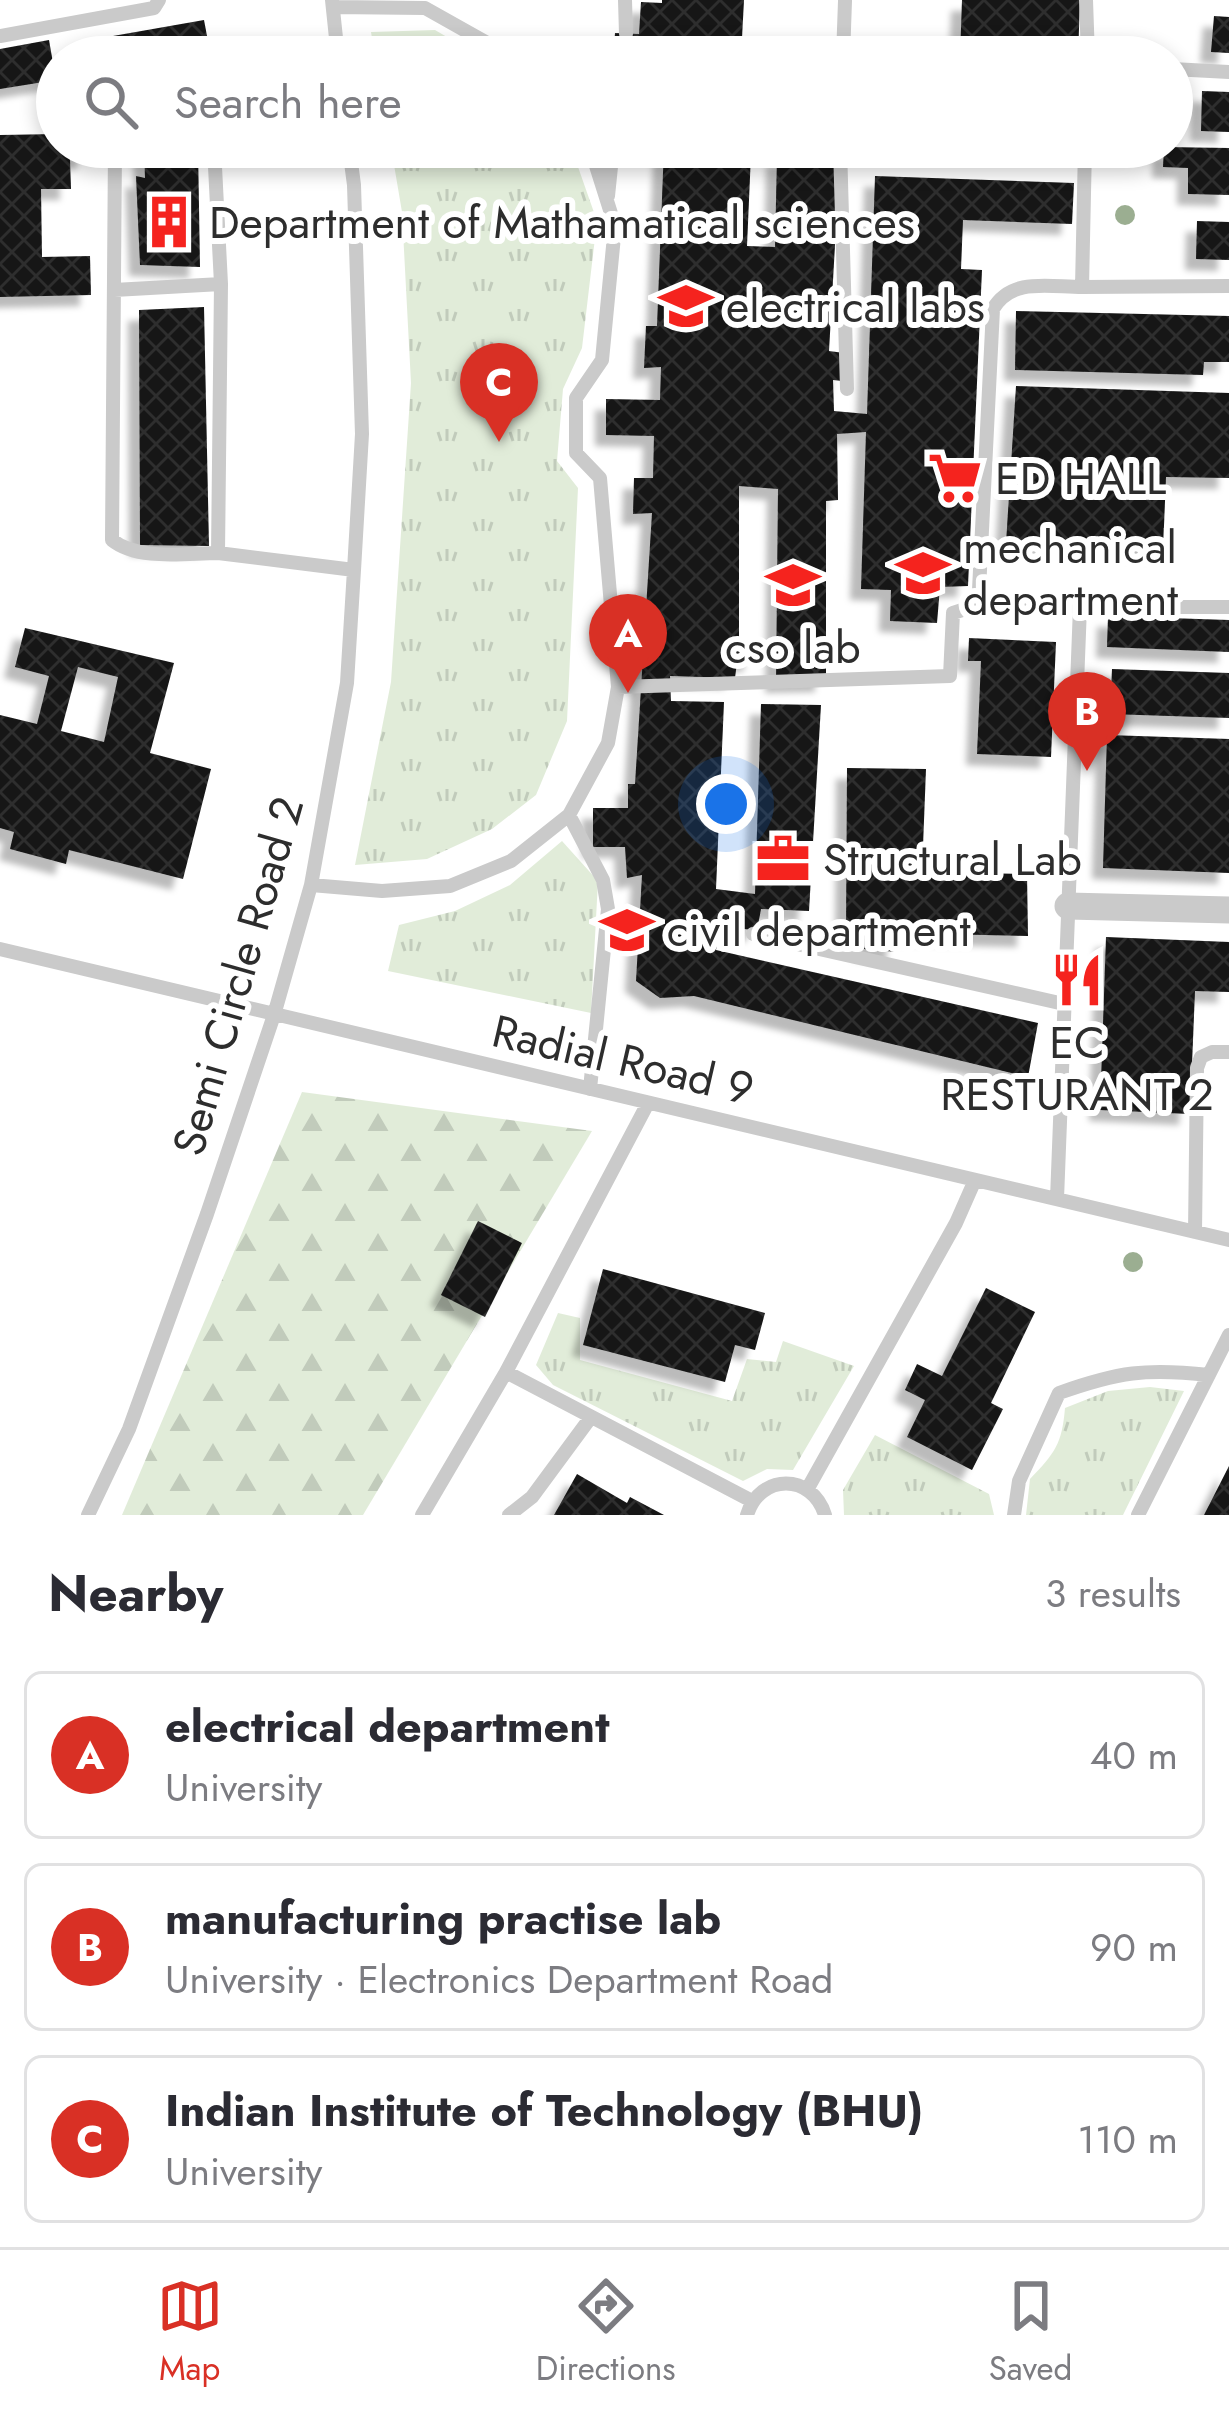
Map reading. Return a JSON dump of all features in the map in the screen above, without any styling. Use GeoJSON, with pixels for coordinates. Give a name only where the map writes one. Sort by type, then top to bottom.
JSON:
{"type":"FeatureCollection","features":[{"type":"Feature","properties":{"kind":"street"},"geometry":{"type":"LineString","coordinates":[[1068,906],[1229,910]]}},
{"type":"Feature","properties":{"kind":"lane"},"geometry":{"type":"LineString","coordinates":[[0,35],[154,8],[159,0]]}},
{"type":"Feature","properties":{"kind":"lane"},"geometry":{"type":"LineString","coordinates":[[626,0],[626,34]]}},
{"type":"Feature","properties":{"kind":"lane"},"geometry":{"type":"LineString","coordinates":[[1086,0],[1087,36]]}},
{"type":"Feature","properties":{"kind":"lane"},"geometry":{"type":"LineString","coordinates":[[844,36],[845,1]]}},
{"type":"Feature","properties":{"kind":"lane"},"geometry":{"type":"LineString","coordinates":[[336,36],[333,3],[425,8],[475,36]]}},
{"type":"Feature","properties":{"kind":"lane"},"geometry":{"type":"LineString","coordinates":[[1193,70],[1229,72]]}},
{"type":"Feature","properties":{"kind":"lane"},"geometry":{"type":"LineString","coordinates":[[115,168],[112,539],[123,548],[139,551],[218,554],[354,570]]}},
{"type":"Feature","properties":{"kind":"lane"},"geometry":{"type":"LineString","coordinates":[[215,168],[221,284],[218,554]]}},
{"type":"Feature","properties":{"kind":"lane","name":"Semi Circle Road 2"},"geometry":{"type":"LineString","coordinates":[[88,1515],[129,1429],[274,1015],[311,885],[347,682],[362,434],[352,168]]}},
{"type":"Feature","properties":{"kind":"lane"},"geometry":{"type":"LineString","coordinates":[[311,885],[382,891],[450,886],[511,861],[569,815],[608,742],[618,686],[600,478],[576,453],[576,398],[602,360],[615,226],[597,168]]}},
{"type":"Feature","properties":{"kind":"lane"},"geometry":{"type":"LineString","coordinates":[[607,200],[611,168]]}},
{"type":"Feature","properties":{"kind":"lane"},"geometry":{"type":"LineString","coordinates":[[842,168],[847,389]]}},
{"type":"Feature","properties":{"kind":"lane"},"geometry":{"type":"LineString","coordinates":[[1082,286],[1085,168]]}},
{"type":"Feature","properties":{"kind":"lane"},"geometry":{"type":"LineString","coordinates":[[114,290],[221,284]]}},
{"type":"Feature","properties":{"kind":"lane"},"geometry":{"type":"LineString","coordinates":[[990,601],[979,590],[984,414],[993,309],[1000,296],[1013,287],[1229,286]]}},
{"type":"Feature","properties":{"kind":"lane"},"geometry":{"type":"LineString","coordinates":[[618,686],[950,676],[953,613],[990,601],[1080,607],[1229,607]]}},
{"type":"Feature","properties":{"kind":"lane"},"geometry":{"type":"LineString","coordinates":[[1057,1199],[1080,607]]}},
{"type":"Feature","properties":{"kind":"lane"},"geometry":{"type":"LineString","coordinates":[[569,815],[603,880],[608,909],[590,1090]]}},
{"type":"Feature","properties":{"kind":"lane"},"geometry":{"type":"LineString","coordinates":[[754,934],[1064,1004]]}},
{"type":"Feature","properties":{"kind":"lane","name":"Radial Road 9"},"geometry":{"type":"LineString","coordinates":[[0,949],[1229,1240]]}},
{"type":"Feature","properties":{"kind":"lane"},"geometry":{"type":"LineString","coordinates":[[1195,1232],[1197,1068],[1201,1057],[1229,1052]]}},
{"type":"Feature","properties":{"kind":"lane"},"geometry":{"type":"LineString","coordinates":[[422,1515],[506,1372],[648,1103]]}},
{"type":"Feature","properties":{"kind":"lane"},"geometry":{"type":"LineString","coordinates":[[808,1488],[956,1223],[974,1180]]}},
{"type":"Feature","properties":{"kind":"lane"},"geometry":{"type":"LineString","coordinates":[[1138,1515],[1229,1335]]}},
{"type":"Feature","properties":{"kind":"lane"},"geometry":{"type":"LineString","coordinates":[[1014,1515],[1019,1481],[1059,1394],[1108,1376],[1154,1369],[1209,1375]]}},
{"type":"Feature","properties":{"kind":"lane"},"geometry":{"type":"LineString","coordinates":[[506,1372],[749,1508],[767,1486],[781,1483],[808,1488],[825,1515]]}},
{"type":"Feature","properties":{"kind":"lane"},"geometry":{"type":"LineString","coordinates":[[509,1515],[532,1496],[591,1417]]}},
{"type":"Feature","properties":{"kind":"green space"},"geometry":{"type":"Polygon","coordinates":[[[435,30],[445,36],[372,36],[371,32],[435,30]]]}},
{"type":"Feature","properties":{"kind":"green space"},"geometry":{"type":"Polygon","coordinates":[[[395,168],[578,168],[597,221],[582,348],[563,389],[557,461],[578,488],[567,721],[536,795],[492,829],[427,859],[355,865],[391,682],[411,383],[402,212],[395,168]]]}},
{"type":"Feature","properties":{"kind":"green space"},"geometry":{"type":"Polygon","coordinates":[[[562,841],[598,881],[591,1013],[388,971],[399,925],[455,911],[510,885],[562,841]]]}},
{"type":"Feature","properties":{"kind":"green space"},"geometry":{"type":"Polygon","coordinates":[[[302,1092],[592,1131],[363,1515],[122,1515],[302,1092]]]}},
{"type":"Feature","properties":{"kind":"green space"},"geometry":{"type":"Polygon","coordinates":[[[558,1313],[580,1318],[580,1360],[732,1401],[747,1359],[776,1362],[783,1341],[854,1366],[793,1470],[767,1469],[743,1481],[553,1385],[536,1365],[558,1313]]]}},
{"type":"Feature","properties":{"kind":"green space"},"geometry":{"type":"Polygon","coordinates":[[[1150,1387],[1184,1391],[1123,1515],[1026,1515],[1030,1479],[1056,1447],[1065,1408],[1108,1391],[1150,1387]]]}},
{"type":"Feature","properties":{"kind":"green space"},"geometry":{"type":"Polygon","coordinates":[[[875,1435],[989,1494],[994,1515],[844,1515],[843,1490],[875,1435]]]}},
{"type":"Feature","properties":{"kind":"building"},"geometry":{"type":"Polygon","coordinates":[[[744,0],[742,36],[615,36],[639,34],[641,2],[744,0]]]}},
{"type":"Feature","properties":{"kind":"building"},"geometry":{"type":"Polygon","coordinates":[[[962,0],[1080,0],[1079,36],[961,36],[962,0]]]}},
{"type":"Feature","properties":{"kind":"building"},"geometry":{"type":"Polygon","coordinates":[[[1214,16],[1229,17],[1229,53],[1211,52],[1214,16]]]}},
{"type":"Feature","properties":{"kind":"building"},"geometry":{"type":"Polygon","coordinates":[[[204,20],[207,36],[113,36],[204,20]]]}},
{"type":"Feature","properties":{"kind":"building"},"geometry":{"type":"Polygon","coordinates":[[[36,42],[36,83],[0,89],[0,49],[36,42]]]}},
{"type":"Feature","properties":{"kind":"building"},"geometry":{"type":"Polygon","coordinates":[[[1202,91],[1229,92],[1229,132],[1201,131],[1202,91]]]}},
{"type":"Feature","properties":{"kind":"building"},"geometry":{"type":"Polygon","coordinates":[[[36,134],[36,168],[70,168],[71,189],[41,189],[42,257],[90,256],[91,295],[0,297],[0,135],[36,134]]]}},
{"type":"Feature","properties":{"kind":"building"},"geometry":{"type":"Polygon","coordinates":[[[1193,147],[1229,148],[1229,195],[1188,194],[1193,147]]]}},
{"type":"Feature","properties":{"kind":"building","name":"Department of Mathamatical sciences"},"geometry":{"type":"Polygon","coordinates":[[[145,168],[198,168],[200,267],[140,265],[136,176],[145,178],[145,168]]]}},
{"type":"Feature","properties":{"kind":"building"},"geometry":{"type":"Polygon","coordinates":[[[663,168],[750,168],[747,246],[775,247],[777,168],[839,168],[829,351],[844,353],[842,381],[833,380],[834,411],[867,414],[875,176],[1074,183],[1072,224],[963,220],[961,269],[982,270],[968,586],[940,587],[937,623],[890,621],[891,590],[861,589],[866,432],[837,434],[838,500],[826,501],[826,681],[776,682],[778,489],[739,486],[739,641],[754,639],[755,660],[737,662],[735,678],[670,676],[671,701],[724,702],[716,889],[755,894],[761,704],[821,705],[809,911],[761,909],[757,931],[720,925],[716,950],[1038,1023],[1028,1077],[694,996],[660,998],[636,981],[642,875],[627,878],[625,847],[593,847],[593,808],[628,808],[628,784],[635,784],[652,513],[633,514],[634,478],[653,478],[654,436],[606,435],[606,399],[660,400],[661,367],[644,368],[646,326],[657,326],[663,168]]]}},
{"type":"Feature","properties":{"kind":"building"},"geometry":{"type":"Polygon","coordinates":[[[1197,221],[1229,222],[1229,260],[1196,259],[1197,221]]]}},
{"type":"Feature","properties":{"kind":"building"},"geometry":{"type":"Polygon","coordinates":[[[204,307],[209,546],[140,545],[139,310],[204,307]]]}},
{"type":"Feature","properties":{"kind":"building"},"geometry":{"type":"Polygon","coordinates":[[[1016,311],[1229,316],[1229,362],[1204,362],[1203,375],[1015,370],[1016,311]]]}},
{"type":"Feature","properties":{"kind":"building"},"geometry":{"type":"Polygon","coordinates":[[[1016,386],[1229,393],[1229,478],[1166,477],[1163,550],[1006,543],[1016,386]]]}},
{"type":"Feature","properties":{"kind":"building"},"geometry":{"type":"Polygon","coordinates":[[[1108,616],[1229,620],[1229,652],[1107,647],[1108,616]]]}},
{"type":"Feature","properties":{"kind":"building"},"geometry":{"type":"Polygon","coordinates":[[[25,628],[174,663],[150,753],[211,769],[183,879],[69,850],[66,864],[10,849],[14,832],[0,828],[0,715],[37,724],[49,676],[15,667],[25,628]],[[78,667],[61,731],[104,742],[118,677],[78,667]]]}},
{"type":"Feature","properties":{"kind":"building"},"geometry":{"type":"Polygon","coordinates":[[[969,638],[1056,642],[1051,757],[977,754],[981,661],[968,661],[969,638]]]}},
{"type":"Feature","properties":{"kind":"building"},"geometry":{"type":"Polygon","coordinates":[[[1112,669],[1229,673],[1229,718],[1110,714],[1112,669]]]}},
{"type":"Feature","properties":{"kind":"building"},"geometry":{"type":"Polygon","coordinates":[[[1107,735],[1229,739],[1229,873],[1103,868],[1107,735]]]}},
{"type":"Feature","properties":{"kind":"building"},"geometry":{"type":"Polygon","coordinates":[[[847,768],[926,769],[922,872],[1027,874],[1028,936],[898,933],[897,952],[864,949],[865,933],[846,932],[847,768]]]}},
{"type":"Feature","properties":{"kind":"building"},"geometry":{"type":"Polygon","coordinates":[[[1106,937],[1229,942],[1229,992],[1195,991],[1190,1114],[1100,1110],[1106,937]]]}},
{"type":"Feature","properties":{"kind":"building"},"geometry":{"type":"Polygon","coordinates":[[[478,1221],[522,1243],[485,1317],[441,1295],[478,1221]]]}},
{"type":"Feature","properties":{"kind":"building"},"geometry":{"type":"Polygon","coordinates":[[[603,1269],[765,1313],[755,1350],[735,1345],[725,1382],[583,1345],[603,1269]]]}},
{"type":"Feature","properties":{"kind":"building"},"geometry":{"type":"Polygon","coordinates":[[[986,1288],[1035,1312],[991,1403],[1003,1409],[972,1470],[907,1437],[925,1400],[905,1390],[917,1364],[942,1376],[986,1288]]]}},
{"type":"Feature","properties":{"kind":"building"},"geometry":{"type":"Polygon","coordinates":[[[1229,1466],[1229,1515],[1204,1515],[1229,1466]]]}},
{"type":"Feature","properties":{"kind":"building"},"geometry":{"type":"Polygon","coordinates":[[[577,1474],[627,1503],[630,1497],[664,1515],[554,1515],[577,1474]]]}},
{"type":"Feature","properties":{"kind":"place","name":"Department of Mathamatical sciences"},"geometry":{"type":"Point","coordinates":[169,222]}},
{"type":"Feature","properties":{"kind":"place","name":"electrical labs"},"geometry":{"type":"Point","coordinates":[686,306]}},
{"type":"Feature","properties":{"kind":"place","name":"Indian Institute of Technology (BHU)"},"geometry":{"type":"Point","coordinates":[499,442]}},
{"type":"Feature","properties":{"kind":"place","name":"ED HALL"},"geometry":{"type":"Point","coordinates":[955,478]}},
{"type":"Feature","properties":{"kind":"place","name":"mechanical department"},"geometry":{"type":"Point","coordinates":[923,573]}},
{"type":"Feature","properties":{"kind":"place","name":"cso lab"},"geometry":{"type":"Point","coordinates":[793,585]}},
{"type":"Feature","properties":{"kind":"place","name":"electrical department"},"geometry":{"type":"Point","coordinates":[628,693]}},
{"type":"Feature","properties":{"kind":"place","name":"manufacturing practise lab"},"geometry":{"type":"Point","coordinates":[1087,771]}},
{"type":"Feature","properties":{"kind":"place","name":"Structural Lab"},"geometry":{"type":"Point","coordinates":[783,859]}},
{"type":"Feature","properties":{"kind":"place","name":"civil department"},"geometry":{"type":"Point","coordinates":[627,930]}},
{"type":"Feature","properties":{"kind":"place","name":"EC RESTURANT 2"},"geometry":{"type":"Point","coordinates":[1077,980]}}]}
